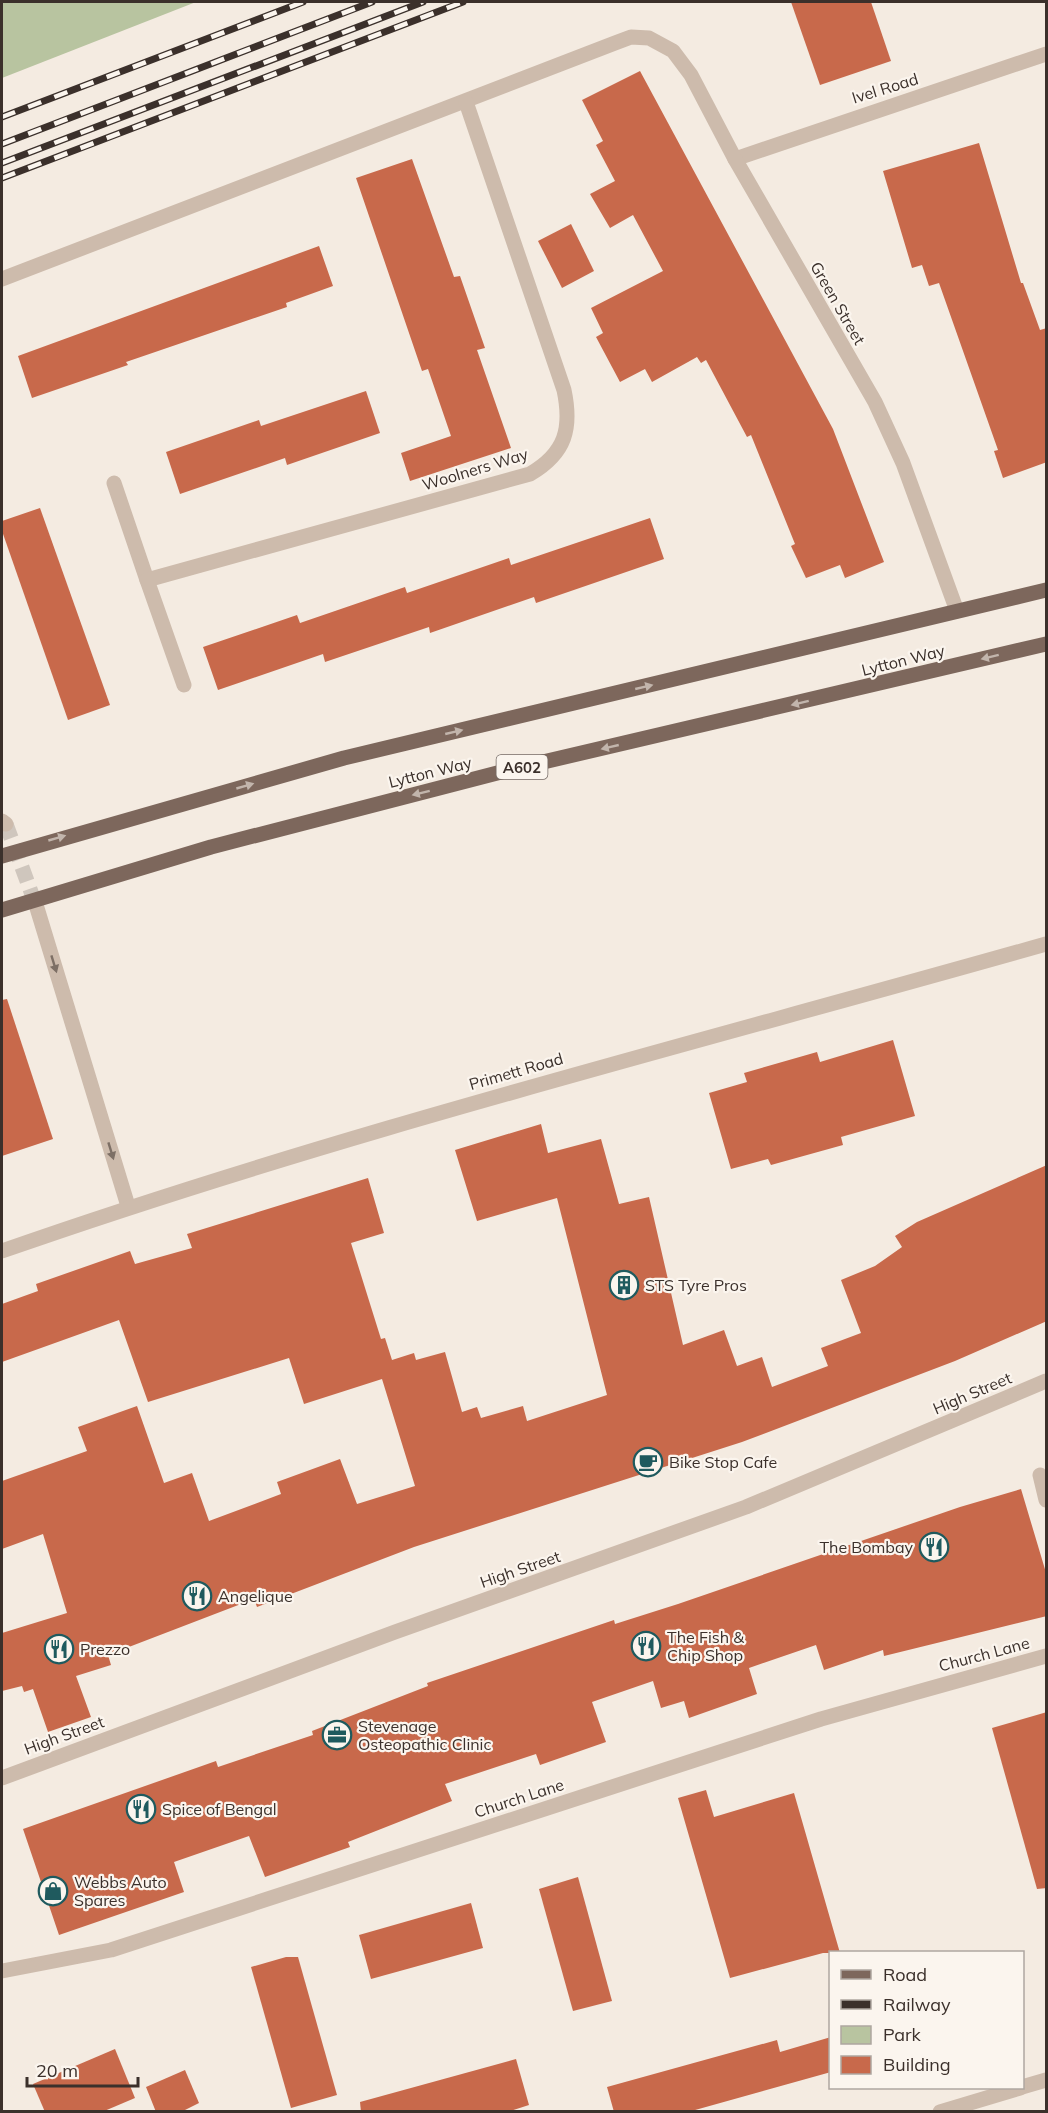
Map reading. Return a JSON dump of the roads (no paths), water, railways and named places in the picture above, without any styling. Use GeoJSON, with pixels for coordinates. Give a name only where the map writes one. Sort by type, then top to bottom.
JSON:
{"type":"FeatureCollection","features":[{"type":"Feature","properties":{"kind":"main road","name":"Lytton Way"},"geometry":{"type":"LineString","coordinates":[[2,856],[344,758],[1047,590]]}},
{"type":"Feature","properties":{"kind":"main road","name":"Lytton Way"},"geometry":{"type":"LineString","coordinates":[[2,910],[211,847],[482,777],[1047,644]]}},
{"type":"Feature","properties":{"kind":"street","name":"Green Street"},"geometry":{"type":"LineString","coordinates":[[466,102],[631,37],[649,38],[673,51],[691,75],[735,159],[875,402],[903,463],[957,611]]}},
{"type":"Feature","properties":{"kind":"street","name":"Ivel Road"},"geometry":{"type":"LineString","coordinates":[[735,159],[1047,54]]}},
{"type":"Feature","properties":{"kind":"street"},"geometry":{"type":"LineString","coordinates":[[2,279],[466,102]]}},
{"type":"Feature","properties":{"kind":"street","name":"Woolners Way"},"geometry":{"type":"LineString","coordinates":[[147,580],[530,474],[554,456],[568,423],[564,390],[466,102]]}},
{"type":"Feature","properties":{"kind":"street"},"geometry":{"type":"LineString","coordinates":[[114,483],[184,685]]}},
{"type":"Feature","properties":{"kind":"street"},"geometry":{"type":"LineString","coordinates":[[37,908],[129,1206]]}},
{"type":"Feature","properties":{"kind":"street","name":"Primett Road"},"geometry":{"type":"LineString","coordinates":[[2,1251],[129,1206],[427,1115],[1047,944]]}},
{"type":"Feature","properties":{"kind":"street","name":"High Street"},"geometry":{"type":"LineString","coordinates":[[2,1778],[395,1632],[746,1507],[1047,1381]]}},
{"type":"Feature","properties":{"kind":"street"},"geometry":{"type":"LineString","coordinates":[[1040,1475],[1047,1500]]}},
{"type":"Feature","properties":{"kind":"street","name":"Church Lane"},"geometry":{"type":"LineString","coordinates":[[2,1971],[111,1950],[821,1719],[1047,1656]]}},
{"type":"Feature","properties":{"kind":"street"},"geometry":{"type":"LineString","coordinates":[[1024,2086],[1047,2080]]}},
{"type":"Feature","properties":{"kind":"street"},"geometry":{"type":"LineString","coordinates":[[940,2112],[1015,2089]]}},
{"type":"Feature","properties":{"kind":"tunnel"},"geometry":{"type":"LineString","coordinates":[[6,824],[37,908]]}},
{"type":"Feature","properties":{"kind":"railway"},"geometry":{"type":"LineString","coordinates":[[2,117],[303,2]]}},
{"type":"Feature","properties":{"kind":"railway"},"geometry":{"type":"LineString","coordinates":[[2,144],[372,2]]}},
{"type":"Feature","properties":{"kind":"railway"},"geometry":{"type":"LineString","coordinates":[[2,163],[423,2]]}},
{"type":"Feature","properties":{"kind":"railway"},"geometry":{"type":"LineString","coordinates":[[2,178],[463,2]]}},
{"type":"Feature","properties":{"kind":"place","name":"STS Tyre Pros"},"geometry":{"type":"Point","coordinates":[624,1285]}},
{"type":"Feature","properties":{"kind":"place","name":"Bike Stop Cafe"},"geometry":{"type":"Point","coordinates":[648,1462]}},
{"type":"Feature","properties":{"kind":"place","name":"The Bombay"},"geometry":{"type":"Point","coordinates":[934,1547]}},
{"type":"Feature","properties":{"kind":"place","name":"Angelique"},"geometry":{"type":"Point","coordinates":[197,1596]}},
{"type":"Feature","properties":{"kind":"place","name":"The Fish & Chip Shop"},"geometry":{"type":"Point","coordinates":[646,1646]}},
{"type":"Feature","properties":{"kind":"place","name":"Prezzo"},"geometry":{"type":"Point","coordinates":[59,1649]}},
{"type":"Feature","properties":{"kind":"place","name":"Stevenage Osteopathic Clinic"},"geometry":{"type":"Point","coordinates":[337,1735]}},
{"type":"Feature","properties":{"kind":"place","name":"Spice of Bengal"},"geometry":{"type":"Point","coordinates":[141,1809]}},
{"type":"Feature","properties":{"kind":"place","name":"Webbs Auto Spares"},"geometry":{"type":"Point","coordinates":[53,1891]}}]}
